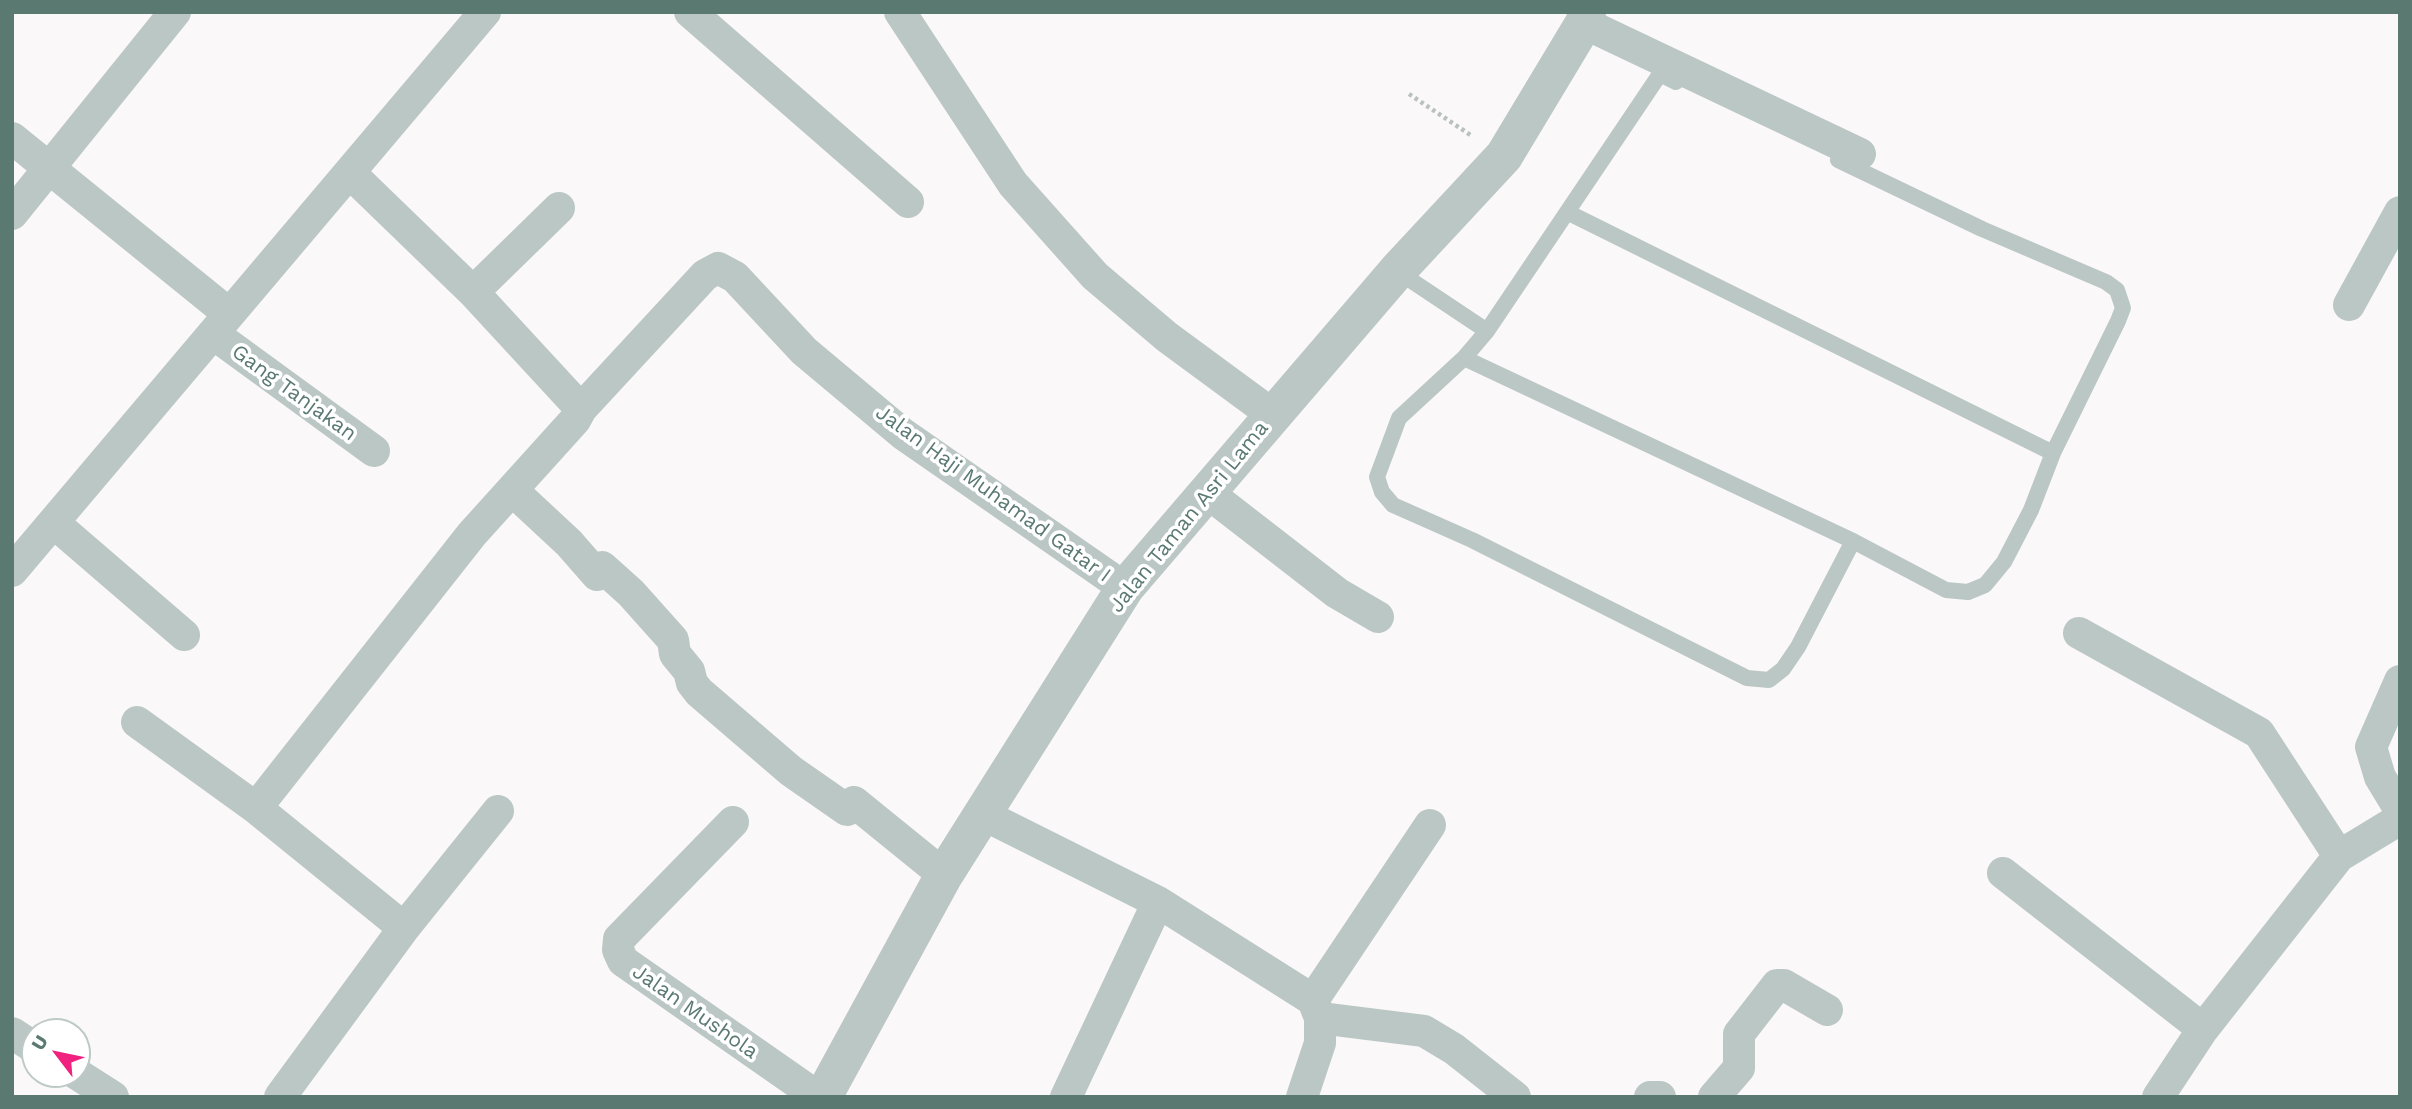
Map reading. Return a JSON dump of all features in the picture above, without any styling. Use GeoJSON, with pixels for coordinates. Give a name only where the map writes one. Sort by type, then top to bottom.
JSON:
{"type":"FeatureCollection","features":[{"type":"Feature","properties":{"kind":"street"},"geometry":{"type":"LineString","coordinates":[[12,214],[175,12]]}},
{"type":"Feature","properties":{"kind":"street"},"geometry":{"type":"LineString","coordinates":[[12,571],[485,12]]}},
{"type":"Feature","properties":{"kind":"street"},"geometry":{"type":"LineString","coordinates":[[690,12],[908,202]]}},
{"type":"Feature","properties":{"kind":"street"},"geometry":{"type":"LineString","coordinates":[[900,12],[1013,184],[1096,276],[1167,337],[1273,415]]}},
{"type":"Feature","properties":{"kind":"street"},"geometry":{"type":"LineString","coordinates":[[1585,18],[1860,154]]}},
{"type":"Feature","properties":{"kind":"street","name":"Jalan Taman Asri Lama"},"geometry":{"type":"LineString","coordinates":[[820,1097],[944,875],[1125,588],[1396,271],[1504,156],[1585,18]]}},
{"type":"Feature","properties":{"kind":"street","name":"Gang Tanjakan"},"geometry":{"type":"LineString","coordinates":[[12,138],[50,167],[221,324],[373,451]]}},
{"type":"Feature","properties":{"kind":"street"},"geometry":{"type":"LineString","coordinates":[[256,808],[472,534],[581,409],[473,292],[350,173]]}},
{"type":"Feature","properties":{"kind":"street"},"geometry":{"type":"LineString","coordinates":[[473,292],[559,208]]}},
{"type":"Feature","properties":{"kind":"street"},"geometry":{"type":"LineString","coordinates":[[2349,305],[2400,212]]}},
{"type":"Feature","properties":{"kind":"street","name":"Jalan Haji Muhamad Gatar I"},"geometry":{"type":"LineString","coordinates":[[581,409],[705,275],[718,268],[728,272],[804,351],[903,434],[1125,588]]}},
{"type":"Feature","properties":{"kind":"street"},"geometry":{"type":"LineString","coordinates":[[512,490],[569,543],[597,575],[602,567],[631,593],[673,640],[675,654],[699,692],[791,771],[847,810],[854,802],[944,875]]}},
{"type":"Feature","properties":{"kind":"street"},"geometry":{"type":"LineString","coordinates":[[1208,493],[1337,593],[1378,617]]}},
{"type":"Feature","properties":{"kind":"street"},"geometry":{"type":"LineString","coordinates":[[54,523],[184,635]]}},
{"type":"Feature","properties":{"kind":"street"},"geometry":{"type":"LineString","coordinates":[[2079,633],[2259,733],[2334,863]]}},
{"type":"Feature","properties":{"kind":"street"},"geometry":{"type":"LineString","coordinates":[[2400,681],[2371,747],[2380,777],[2400,810]]}},
{"type":"Feature","properties":{"kind":"street"},"geometry":{"type":"LineString","coordinates":[[137,722],[256,808],[404,928]]}},
{"type":"Feature","properties":{"kind":"street"},"geometry":{"type":"LineString","coordinates":[[280,1097],[404,928],[498,811]]}},
{"type":"Feature","properties":{"kind":"street"},"geometry":{"type":"LineString","coordinates":[[984,815],[1158,902],[1316,1009],[1423,1031],[1438,1037],[1515,1097]]}},
{"type":"Feature","properties":{"kind":"street"},"geometry":{"type":"LineString","coordinates":[[2158,1097],[2203,1029],[2334,863],[2400,819]]}},
{"type":"Feature","properties":{"kind":"street","name":"Jalan Mushola"},"geometry":{"type":"LineString","coordinates":[[733,822],[620,939],[618,950],[623,961],[820,1097]]}},
{"type":"Feature","properties":{"kind":"street"},"geometry":{"type":"LineString","coordinates":[[1302,1097],[1320,1043],[1316,1009],[1430,825]]}},
{"type":"Feature","properties":{"kind":"street"},"geometry":{"type":"LineString","coordinates":[[2003,873],[2203,1029]]}},
{"type":"Feature","properties":{"kind":"street"},"geometry":{"type":"LineString","coordinates":[[1066,1097],[1158,902]]}},
{"type":"Feature","properties":{"kind":"street"},"geometry":{"type":"LineString","coordinates":[[1714,1097],[1739,1068],[1739,1034],[1777,985],[1784,985],[1827,1010]]}},
{"type":"Feature","properties":{"kind":"street"},"geometry":{"type":"LineString","coordinates":[[91,1083],[113,1097]]}},
{"type":"Feature","properties":{"kind":"street"},"geometry":{"type":"LineString","coordinates":[[1650,1097],[1660,1097]]}},
{"type":"Feature","properties":{"kind":"lane"},"geometry":{"type":"LineString","coordinates":[[1464,358],[1853,541],[1946,590],[1968,592],[1985,585],[2004,562],[2031,510],[2053,453],[2123,308],[2118,290],[2106,282],[1982,229],[1660,74],[1569,213],[1487,331],[1464,358],[1399,418],[1377,477],[1381,492],[1392,505],[1472,540],[1747,678],[1769,680],[1783,669],[1798,647],[1853,541]]}},
{"type":"Feature","properties":{"kind":"lane"},"geometry":{"type":"LineString","coordinates":[[1569,213],[2053,453]]}},
{"type":"Feature","properties":{"kind":"lane"},"geometry":{"type":"LineString","coordinates":[[1396,271],[1487,331]]}},
{"type":"Feature","properties":{"kind":"path"},"geometry":{"type":"LineString","coordinates":[[1409,94],[1481,141]]}}]}
